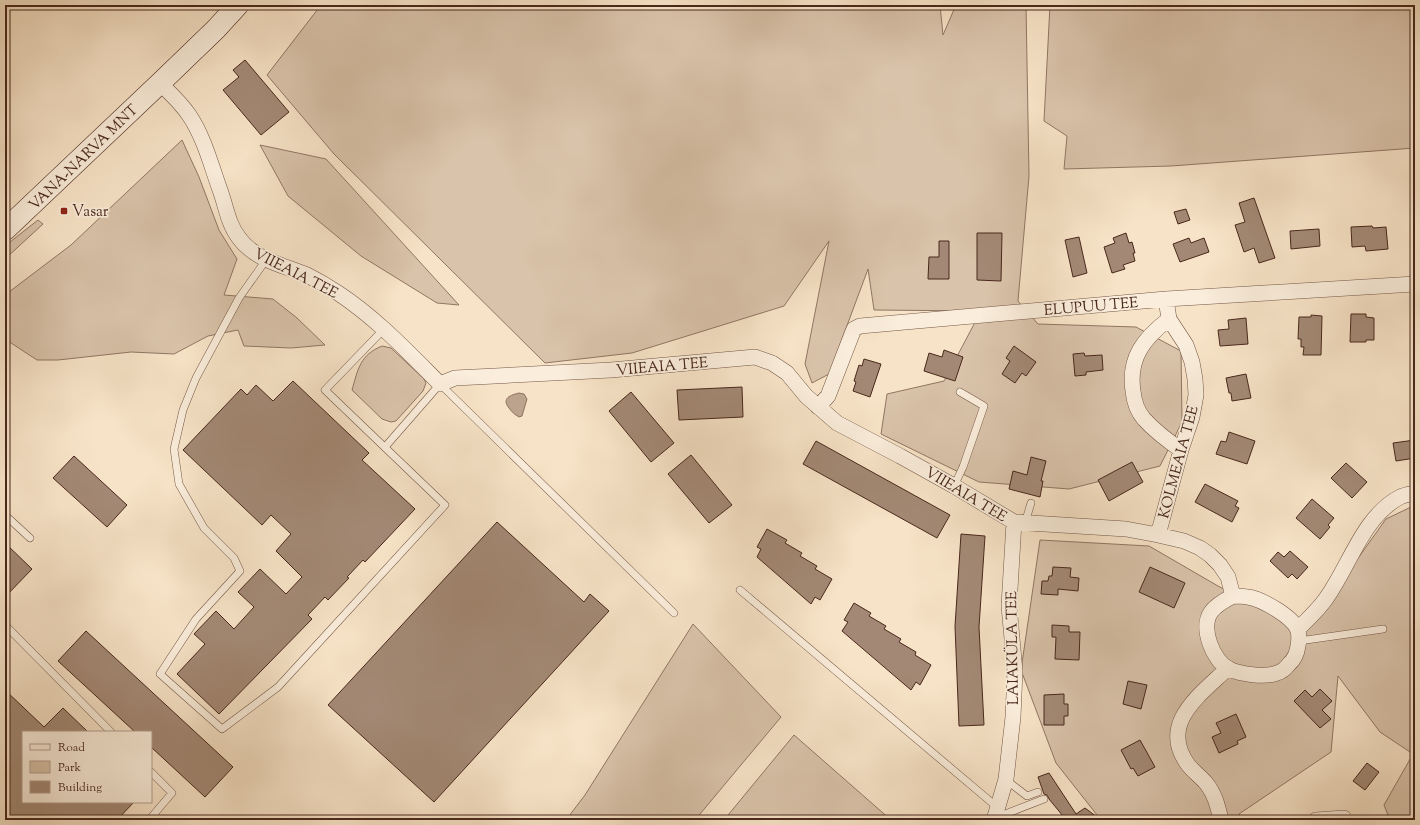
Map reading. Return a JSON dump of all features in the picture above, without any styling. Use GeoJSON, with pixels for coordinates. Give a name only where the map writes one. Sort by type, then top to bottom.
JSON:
{"type":"FeatureCollection","features":[{"type":"Feature","properties":{"kind":"main road","name":"VANA-NARVA MNT"},"geometry":{"type":"LineString","coordinates":[[5,230],[216,29],[238,5]]}},
{"type":"Feature","properties":{"kind":"street","name":"VIIEAIA TEE"},"geometry":{"type":"LineString","coordinates":[[160,83],[189,115],[201,136],[230,222],[238,238],[250,250],[266,260],[308,276],[338,293],[384,329],[440,384],[455,378],[611,370],[755,358],[772,362],[787,373],[806,396],[836,423],[900,456],[1020,523],[1094,526],[1158,535],[1184,541],[1200,548],[1220,565],[1228,577],[1233,596]]}},
{"type":"Feature","properties":{"kind":"street","name":"ELUPUU TEE"},"geometry":{"type":"LineString","coordinates":[[818,407],[828,396],[854,329],[860,326],[1166,299],[1415,284]]}},
{"type":"Feature","properties":{"kind":"street","name":"KOLMEAIA TEE"},"geometry":{"type":"LineString","coordinates":[[1158,535],[1181,450],[1192,417],[1196,395],[1192,362],[1186,345],[1169,319],[1166,299]]}},
{"type":"Feature","properties":{"kind":"street"},"geometry":{"type":"LineString","coordinates":[[1169,319],[1144,341],[1133,364],[1131,378],[1134,403],[1143,418],[1161,436],[1181,450]]}},
{"type":"Feature","properties":{"kind":"street"},"geometry":{"type":"LineString","coordinates":[[1298,635],[1287,618],[1270,605],[1249,597],[1233,596],[1220,604],[1211,613],[1207,623],[1207,635],[1216,656],[1228,668],[1254,675],[1277,673],[1293,660],[1298,651],[1298,635],[1308,619],[1325,600],[1370,523],[1384,508],[1401,497],[1415,493]]}},
{"type":"Feature","properties":{"kind":"street","name":"LAIAKÜLA TEE"},"geometry":{"type":"LineString","coordinates":[[995,815],[1006,780],[1013,717],[1015,672],[1009,606],[1020,523]]}},
{"type":"Feature","properties":{"kind":"street"},"geometry":{"type":"LineString","coordinates":[[1221,820],[1214,795],[1207,784],[1183,756],[1179,745],[1178,733],[1181,719],[1190,704],[1228,668]]}},
{"type":"Feature","properties":{"kind":"street"},"geometry":{"type":"LineString","coordinates":[[1316,820],[1344,818]]}},
{"type":"Feature","properties":{"kind":"lane"},"geometry":{"type":"LineString","coordinates":[[266,260],[239,298],[196,378],[183,410],[174,449],[179,484],[204,528],[234,558],[240,571],[196,618],[160,674],[222,730],[278,688],[445,505],[326,390],[384,329]]}},
{"type":"Feature","properties":{"kind":"lane"},"geometry":{"type":"LineString","coordinates":[[385,447],[440,384],[674,613]]}},
{"type":"Feature","properties":{"kind":"lane"},"geometry":{"type":"LineString","coordinates":[[954,486],[963,467],[984,406],[960,392]]}},
{"type":"Feature","properties":{"kind":"lane"},"geometry":{"type":"LineString","coordinates":[[1020,523],[1031,503]]}},
{"type":"Feature","properties":{"kind":"lane"},"geometry":{"type":"LineString","coordinates":[[5,515],[30,538]]}},
{"type":"Feature","properties":{"kind":"lane"},"geometry":{"type":"LineString","coordinates":[[740,590],[995,815],[1044,799]]}},
{"type":"Feature","properties":{"kind":"lane"},"geometry":{"type":"LineString","coordinates":[[5,625],[111,731]]}},
{"type":"Feature","properties":{"kind":"lane"},"geometry":{"type":"LineString","coordinates":[[1298,635],[1384,629]]}},
{"type":"Feature","properties":{"kind":"lane"},"geometry":{"type":"LineString","coordinates":[[149,820],[172,792],[152,773]]}},
{"type":"Feature","properties":{"kind":"lane"},"geometry":{"type":"LineString","coordinates":[[1006,780],[1027,796],[1038,792]]}},
{"type":"Feature","properties":{"kind":"green space"},"geometry":{"type":"Polygon","coordinates":[[[321,5],[940,5],[943,35],[956,5],[1026,5],[1029,176],[1018,301],[1038,324],[1136,327],[1181,351],[1182,422],[1160,466],[1069,489],[979,482],[881,434],[887,394],[944,381],[981,311],[874,310],[868,269],[829,374],[812,383],[805,364],[829,241],[784,306],[632,353],[545,363],[334,154],[267,75],[321,5]]]}},
{"type":"Feature","properties":{"kind":"green space"},"geometry":{"type":"Polygon","coordinates":[[[1050,5],[1415,5],[1415,148],[1171,166],[1064,169],[1067,136],[1044,121],[1050,5]]]}},
{"type":"Feature","properties":{"kind":"green space"},"geometry":{"type":"Polygon","coordinates":[[[182,140],[199,177],[219,230],[237,259],[224,295],[273,299],[297,318],[325,345],[291,348],[244,346],[238,330],[208,336],[174,354],[131,352],[58,360],[37,360],[8,341],[7,327],[5,324],[5,295],[71,245],[182,140]]]}},
{"type":"Feature","properties":{"kind":"green space"},"geometry":{"type":"Polygon","coordinates":[[[260,145],[326,159],[459,305],[437,303],[361,256],[288,196],[260,145]]]}},
{"type":"Feature","properties":{"kind":"green space"},"geometry":{"type":"Polygon","coordinates":[[[38,220],[43,224],[5,259],[5,246],[38,220]]]}},
{"type":"Feature","properties":{"kind":"green space"},"geometry":{"type":"Polygon","coordinates":[[[382,346],[391,348],[424,379],[426,383],[423,391],[396,421],[391,422],[382,419],[352,390],[358,369],[364,358],[382,346]]]}},
{"type":"Feature","properties":{"kind":"green space"},"geometry":{"type":"Polygon","coordinates":[[[1411,507],[1415,507],[1415,820],[1390,820],[1384,805],[1413,754],[1380,732],[1338,676],[1331,752],[1239,814],[1241,820],[1101,820],[1056,763],[1021,670],[1040,540],[1149,546],[1218,586],[1306,631],[1386,519],[1411,507]]]}},
{"type":"Feature","properties":{"kind":"green space"},"geometry":{"type":"Polygon","coordinates":[[[693,624],[781,717],[695,820],[566,820],[585,795],[693,624]]]}},
{"type":"Feature","properties":{"kind":"green space"},"geometry":{"type":"Polygon","coordinates":[[[794,735],[891,820],[724,820],[794,735]]]}},
{"type":"Feature","properties":{"kind":"shaded area"},"geometry":{"type":"Polygon","coordinates":[[[519,393],[524,394],[527,399],[522,416],[519,417],[511,411],[506,402],[510,396],[519,393]]]}},
{"type":"Feature","properties":{"kind":"building"},"geometry":{"type":"Polygon","coordinates":[[[245,60],[289,112],[261,135],[223,90],[239,77],[233,70],[245,60]]]}},
{"type":"Feature","properties":{"kind":"building"},"geometry":{"type":"Polygon","coordinates":[[[1254,198],[1275,258],[1259,263],[1254,248],[1244,252],[1235,225],[1245,222],[1239,203],[1254,198]]]}},
{"type":"Feature","properties":{"kind":"building"},"geometry":{"type":"Polygon","coordinates":[[[1186,209],[1190,220],[1178,224],[1174,212],[1186,209]]]}},
{"type":"Feature","properties":{"kind":"building"},"geometry":{"type":"Polygon","coordinates":[[[1372,226],[1373,228],[1386,227],[1388,249],[1366,251],[1365,246],[1352,247],[1351,227],[1372,226]]]}},
{"type":"Feature","properties":{"kind":"building"},"geometry":{"type":"Polygon","coordinates":[[[1319,229],[1320,246],[1291,249],[1290,231],[1319,229]]]}},
{"type":"Feature","properties":{"kind":"building"},"geometry":{"type":"Polygon","coordinates":[[[977,233],[1002,233],[1001,281],[977,280],[977,233]]]}},
{"type":"Feature","properties":{"kind":"building"},"geometry":{"type":"Polygon","coordinates":[[[1126,233],[1129,243],[1132,242],[1135,253],[1133,253],[1135,261],[1123,265],[1125,269],[1112,273],[1104,247],[1115,243],[1113,238],[1126,233]]]}},
{"type":"Feature","properties":{"kind":"building"},"geometry":{"type":"Polygon","coordinates":[[[1079,237],[1087,273],[1073,277],[1065,240],[1079,237]]]}},
{"type":"Feature","properties":{"kind":"building"},"geometry":{"type":"Polygon","coordinates":[[[1189,238],[1191,243],[1204,238],[1209,252],[1180,262],[1173,244],[1189,238]]]}},
{"type":"Feature","properties":{"kind":"building"},"geometry":{"type":"Polygon","coordinates":[[[939,241],[949,241],[949,279],[928,279],[929,257],[939,257],[939,241]]]}},
{"type":"Feature","properties":{"kind":"building"},"geometry":{"type":"Polygon","coordinates":[[[1351,314],[1366,314],[1366,317],[1374,318],[1374,340],[1366,340],[1366,342],[1350,342],[1351,314]]]}},
{"type":"Feature","properties":{"kind":"building"},"geometry":{"type":"Polygon","coordinates":[[[1311,315],[1322,316],[1321,355],[1303,355],[1304,347],[1301,347],[1301,339],[1298,339],[1299,317],[1311,317],[1311,315]]]}},
{"type":"Feature","properties":{"kind":"building"},"geometry":{"type":"Polygon","coordinates":[[[1246,318],[1248,344],[1220,346],[1218,330],[1229,329],[1228,320],[1246,318]]]}},
{"type":"Feature","properties":{"kind":"building"},"geometry":{"type":"Polygon","coordinates":[[[1014,346],[1036,362],[1026,376],[1022,373],[1015,383],[1002,374],[1010,361],[1006,358],[1014,346]]]}},
{"type":"Feature","properties":{"kind":"building"},"geometry":{"type":"Polygon","coordinates":[[[944,350],[963,357],[955,381],[924,371],[929,353],[942,357],[944,350]]]}},
{"type":"Feature","properties":{"kind":"building"},"geometry":{"type":"Polygon","coordinates":[[[1084,353],[1085,356],[1102,355],[1103,370],[1086,372],[1086,375],[1075,376],[1073,354],[1084,353]]]}},
{"type":"Feature","properties":{"kind":"building"},"geometry":{"type":"Polygon","coordinates":[[[864,359],[881,364],[870,397],[853,391],[856,382],[854,381],[859,365],[862,366],[864,359]]]}},
{"type":"Feature","properties":{"kind":"building"},"geometry":{"type":"Polygon","coordinates":[[[1246,374],[1251,398],[1232,401],[1226,378],[1246,374]]]}},
{"type":"Feature","properties":{"kind":"building"},"geometry":{"type":"Polygon","coordinates":[[[293,381],[369,453],[362,460],[415,509],[365,562],[363,560],[347,577],[349,578],[328,600],[325,597],[308,615],[312,619],[219,714],[177,674],[205,644],[194,634],[216,611],[234,629],[254,607],[238,592],[260,569],[286,594],[302,577],[276,551],[291,534],[271,515],[262,525],[183,450],[241,389],[247,395],[256,385],[273,401],[293,381]]]}},
{"type":"Feature","properties":{"kind":"building"},"geometry":{"type":"Polygon","coordinates":[[[742,387],[743,417],[679,420],[677,390],[742,387]]]}},
{"type":"Feature","properties":{"kind":"building"},"geometry":{"type":"Polygon","coordinates":[[[631,392],[674,443],[651,462],[609,411],[631,392]]]}},
{"type":"Feature","properties":{"kind":"building"},"geometry":{"type":"Polygon","coordinates":[[[1229,432],[1255,441],[1247,464],[1216,454],[1221,441],[1226,442],[1229,432]]]}},
{"type":"Feature","properties":{"kind":"building"},"geometry":{"type":"Polygon","coordinates":[[[1415,440],[1415,458],[1396,461],[1393,443],[1415,440]]]}},
{"type":"Feature","properties":{"kind":"building"},"geometry":{"type":"Polygon","coordinates":[[[816,441],[950,515],[937,538],[803,464],[816,441]]]}},
{"type":"Feature","properties":{"kind":"building"},"geometry":{"type":"Polygon","coordinates":[[[691,455],[732,505],[709,523],[668,474],[691,455]]]}},
{"type":"Feature","properties":{"kind":"building"},"geometry":{"type":"Polygon","coordinates":[[[74,456],[127,505],[107,527],[53,478],[74,456]]]}},
{"type":"Feature","properties":{"kind":"building"},"geometry":{"type":"Polygon","coordinates":[[[1031,457],[1046,461],[1041,481],[1043,481],[1040,497],[1009,489],[1013,471],[1027,475],[1031,457]]]}},
{"type":"Feature","properties":{"kind":"building"},"geometry":{"type":"Polygon","coordinates":[[[1132,462],[1143,482],[1109,501],[1098,480],[1132,462]]]}},
{"type":"Feature","properties":{"kind":"building"},"geometry":{"type":"Polygon","coordinates":[[[1346,463],[1367,482],[1352,498],[1331,478],[1346,463]]]}},
{"type":"Feature","properties":{"kind":"building"},"geometry":{"type":"Polygon","coordinates":[[[1205,484],[1238,501],[1235,506],[1239,508],[1232,522],[1195,502],[1205,484]]]}},
{"type":"Feature","properties":{"kind":"building"},"geometry":{"type":"Polygon","coordinates":[[[1312,499],[1334,518],[1328,525],[1330,527],[1320,539],[1296,518],[1312,499]]]}},
{"type":"Feature","properties":{"kind":"building"},"geometry":{"type":"Polygon","coordinates":[[[497,522],[584,602],[590,594],[609,611],[434,802],[328,705],[497,522]]]}},
{"type":"Feature","properties":{"kind":"building"},"geometry":{"type":"Polygon","coordinates":[[[767,529],[787,540],[785,543],[802,553],[800,556],[817,566],[815,569],[832,579],[820,600],[815,597],[811,604],[757,557],[761,549],[757,547],[767,529]]]}},
{"type":"Feature","properties":{"kind":"building"},"geometry":{"type":"Polygon","coordinates":[[[961,534],[985,536],[979,627],[984,725],[959,726],[955,626],[961,534]]]}},
{"type":"Feature","properties":{"kind":"building"},"geometry":{"type":"Polygon","coordinates":[[[5,543],[32,569],[5,597],[5,543]]]}},
{"type":"Feature","properties":{"kind":"building"},"geometry":{"type":"Polygon","coordinates":[[[1290,551],[1308,567],[1297,579],[1292,574],[1288,578],[1270,561],[1278,552],[1284,557],[1290,551]]]}},
{"type":"Feature","properties":{"kind":"building"},"geometry":{"type":"Polygon","coordinates":[[[1053,567],[1071,568],[1070,577],[1079,578],[1078,591],[1058,589],[1058,595],[1041,594],[1042,581],[1048,581],[1049,576],[1052,576],[1053,567]]]}},
{"type":"Feature","properties":{"kind":"building"},"geometry":{"type":"Polygon","coordinates":[[[1150,567],[1185,583],[1174,608],[1139,592],[1150,567]]]}},
{"type":"Feature","properties":{"kind":"building"},"geometry":{"type":"Polygon","coordinates":[[[854,603],[871,613],[869,616],[886,626],[884,629],[901,639],[899,642],[916,652],[915,655],[931,665],[920,685],[916,682],[911,690],[842,631],[848,622],[844,620],[854,603]]]}},
{"type":"Feature","properties":{"kind":"building"},"geometry":{"type":"Polygon","coordinates":[[[1052,625],[1069,626],[1069,632],[1080,632],[1079,660],[1055,659],[1056,637],[1052,637],[1052,625]]]}},
{"type":"Feature","properties":{"kind":"building"},"geometry":{"type":"Polygon","coordinates":[[[86,631],[233,767],[205,797],[152,748],[152,731],[134,731],[58,661],[86,631]]]}},
{"type":"Feature","properties":{"kind":"building"},"geometry":{"type":"Polygon","coordinates":[[[1128,681],[1147,685],[1141,709],[1123,704],[1128,681]]]}},
{"type":"Feature","properties":{"kind":"building"},"geometry":{"type":"Polygon","coordinates":[[[1320,689],[1332,701],[1322,710],[1331,719],[1320,728],[1294,701],[1305,690],[1312,697],[1320,689]]]}},
{"type":"Feature","properties":{"kind":"building"},"geometry":{"type":"Polygon","coordinates":[[[5,690],[44,727],[63,708],[87,731],[22,731],[22,803],[133,803],[117,820],[5,820],[5,690]]]}},
{"type":"Feature","properties":{"kind":"building"},"geometry":{"type":"Polygon","coordinates":[[[1064,694],[1064,704],[1068,704],[1068,716],[1064,716],[1064,725],[1044,725],[1044,695],[1064,694]]]}},
{"type":"Feature","properties":{"kind":"building"},"geometry":{"type":"Polygon","coordinates":[[[1236,714],[1246,737],[1237,741],[1238,744],[1219,753],[1212,737],[1221,733],[1216,723],[1236,714]]]}},
{"type":"Feature","properties":{"kind":"building"},"geometry":{"type":"Polygon","coordinates":[[[1140,740],[1155,767],[1138,776],[1133,768],[1131,769],[1121,750],[1140,740]]]}},
{"type":"Feature","properties":{"kind":"building"},"geometry":{"type":"Polygon","coordinates":[[[1367,763],[1379,772],[1365,790],[1353,781],[1367,763]]]}},
{"type":"Feature","properties":{"kind":"building"},"geometry":{"type":"Polygon","coordinates":[[[1049,773],[1076,814],[1085,808],[1101,820],[1068,820],[1063,816],[1047,795],[1044,794],[1038,777],[1049,773]]]}},
{"type":"Feature","properties":{"kind":"place","name":"Vasar"},"geometry":{"type":"Point","coordinates":[64,211]}}]}
